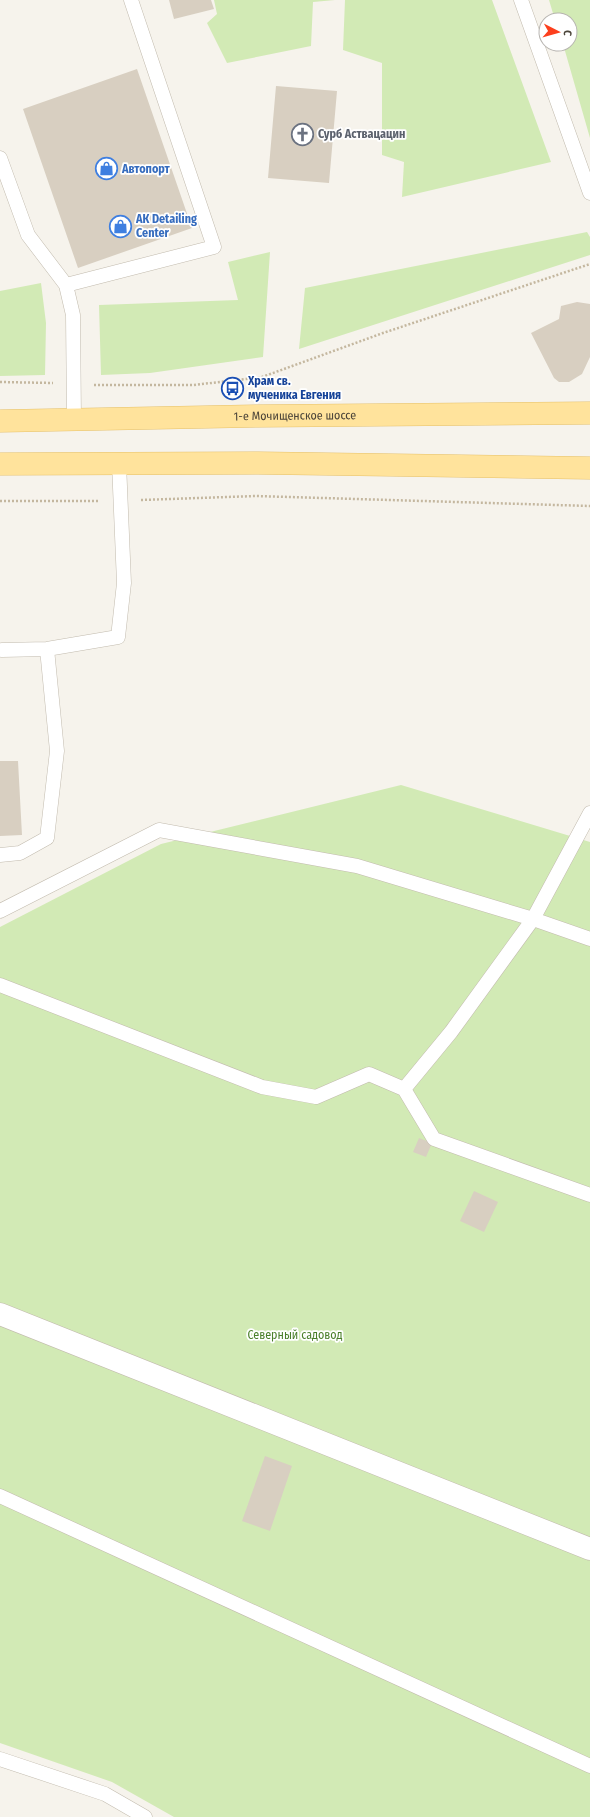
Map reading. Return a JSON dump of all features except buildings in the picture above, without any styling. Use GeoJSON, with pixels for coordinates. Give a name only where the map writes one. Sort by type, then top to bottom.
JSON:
{"type":"FeatureCollection","features":[{"type":"Feature","properties":{"kind":"main road","name":"1-е Мочищенское шоссе"},"geometry":{"type":"LineString","coordinates":[[0,421],[257,416],[590,413]]}},
{"type":"Feature","properties":{"kind":"main road"},"geometry":{"type":"LineString","coordinates":[[0,464],[119,462],[590,468]]}},
{"type":"Feature","properties":{"kind":"street"},"geometry":{"type":"LineString","coordinates":[[0,1314],[590,1548]]}},
{"type":"Feature","properties":{"kind":"lane"},"geometry":{"type":"LineString","coordinates":[[66,285],[214,247],[131,0]]}},
{"type":"Feature","properties":{"kind":"lane"},"geometry":{"type":"LineString","coordinates":[[521,0],[590,193]]}},
{"type":"Feature","properties":{"kind":"lane"},"geometry":{"type":"LineString","coordinates":[[0,158],[28,235],[66,285],[73,315],[75,384],[74,420]]}},
{"type":"Feature","properties":{"kind":"lane"},"geometry":{"type":"LineString","coordinates":[[2,650],[47,649],[118,637],[124,582],[122,501],[119,462]]}},
{"type":"Feature","properties":{"kind":"lane"},"geometry":{"type":"LineString","coordinates":[[0,855],[20,853],[47,838],[57,751],[47,649]]}},
{"type":"Feature","properties":{"kind":"lane"},"geometry":{"type":"LineString","coordinates":[[404,1089],[451,1032],[533,919],[590,813]]}},
{"type":"Feature","properties":{"kind":"lane"},"geometry":{"type":"LineString","coordinates":[[0,911],[160,830],[357,866],[533,919],[590,939]]}},
{"type":"Feature","properties":{"kind":"lane"},"geometry":{"type":"LineString","coordinates":[[0,984],[262,1087],[316,1097],[370,1074],[404,1089],[434,1139],[590,1195]]}},
{"type":"Feature","properties":{"kind":"lane"},"geometry":{"type":"LineString","coordinates":[[0,1496],[590,1766]]}},
{"type":"Feature","properties":{"kind":"lane"},"geometry":{"type":"LineString","coordinates":[[0,1759],[105,1794],[145,1817]]}},
{"type":"Feature","properties":{"kind":"path"},"geometry":{"type":"LineString","coordinates":[[0,382],[194,385],[262,377],[383,333],[590,264]]}},
{"type":"Feature","properties":{"kind":"path"},"geometry":{"type":"LineString","coordinates":[[0,501],[122,501],[256,496],[590,506]]}},
{"type":"Feature","properties":{"kind":"green space"},"geometry":{"type":"Polygon","coordinates":[[[214,0],[335,0],[313,2],[311,46],[227,63],[207,23],[217,14],[214,0]]]}},
{"type":"Feature","properties":{"kind":"green space"},"geometry":{"type":"Polygon","coordinates":[[[345,0],[492,0],[551,162],[402,197],[404,162],[382,155],[382,63],[343,50],[345,0]]]}},
{"type":"Feature","properties":{"kind":"green space"},"geometry":{"type":"Polygon","coordinates":[[[549,0],[590,0],[590,138],[565,52],[578,52],[578,12],[553,12],[549,0]]]}},
{"type":"Feature","properties":{"kind":"green space"},"geometry":{"type":"Polygon","coordinates":[[[587,232],[590,237],[590,255],[299,349],[305,288],[587,232]]]}},
{"type":"Feature","properties":{"kind":"green space"},"geometry":{"type":"Polygon","coordinates":[[[270,252],[263,357],[150,373],[101,375],[99,305],[238,300],[228,262],[270,252]]]}},
{"type":"Feature","properties":{"kind":"green space"},"geometry":{"type":"Polygon","coordinates":[[[41,283],[46,323],[45,375],[0,376],[0,291],[41,283]]]}},
{"type":"Feature","properties":{"kind":"green space","name":"Северный садовод"},"geometry":{"type":"Polygon","coordinates":[[[401,785],[590,842],[590,1817],[174,1817],[112,1782],[0,1743],[0,927],[161,844],[401,785]]]}},
{"type":"Feature","properties":{"kind":"place","name":"Сурб Аствацацин"},"geometry":{"type":"Point","coordinates":[302,134]}},
{"type":"Feature","properties":{"kind":"place","name":"Автопорт"},"geometry":{"type":"Point","coordinates":[107,169]}},
{"type":"Feature","properties":{"kind":"place","name":"АК Detailing Center"},"geometry":{"type":"Point","coordinates":[120,226]}},
{"type":"Feature","properties":{"kind":"place","name":"Храм св. мученика Евгения"},"geometry":{"type":"Point","coordinates":[232,388]}}]}
